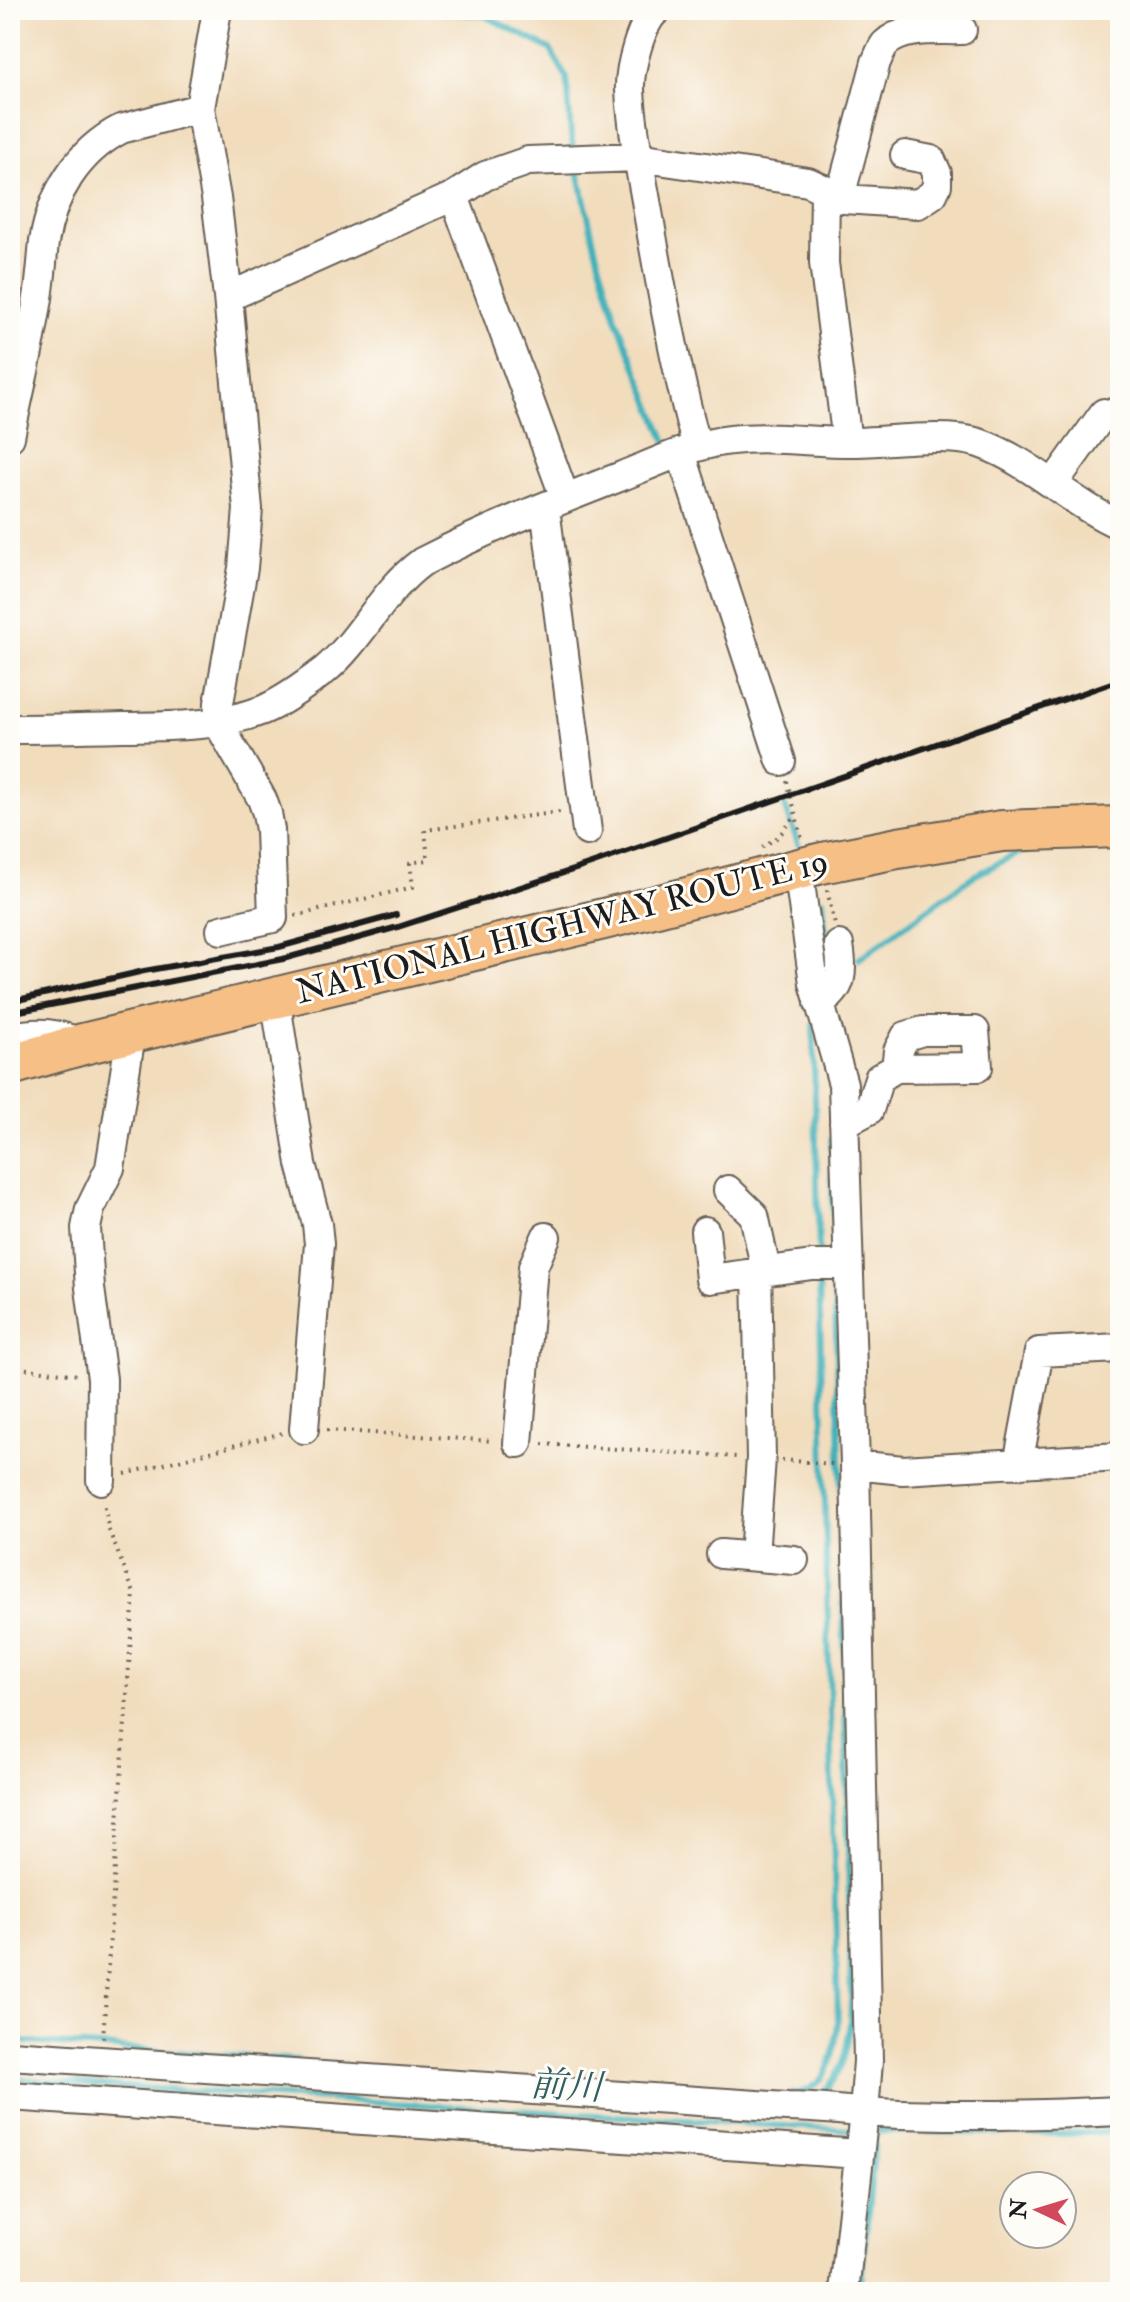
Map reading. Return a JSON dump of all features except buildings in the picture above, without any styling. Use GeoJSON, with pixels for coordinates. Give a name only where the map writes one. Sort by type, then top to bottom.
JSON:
{"type":"FeatureCollection","features":[{"type":"Feature","properties":{"kind":"highway","name":"NATIONAL HIGHWAY ROUTE 19"},"geometry":{"type":"LineString","coordinates":[[10,1065],[275,997],[898,848],[1002,831],[1120,827]]}},
{"type":"Feature","properties":{"kind":"street"},"geometry":{"type":"LineString","coordinates":[[217,10],[200,108],[216,198],[228,297],[248,509],[243,568],[218,723],[267,813],[273,918],[221,930]]}},
{"type":"Feature","properties":{"kind":"street"},"geometry":{"type":"LineString","coordinates":[[657,10],[652,13],[640,38],[629,87],[638,157],[689,450],[781,749]]}},
{"type":"Feature","properties":{"kind":"street"},"geometry":{"type":"LineString","coordinates":[[830,191],[844,182],[876,62],[884,46],[896,36],[905,34],[962,30]]}},
{"type":"Feature","properties":{"kind":"street"},"geometry":{"type":"LineString","coordinates":[[10,437],[39,296],[45,240],[54,202],[64,182],[87,154],[109,135],[200,108]]}},
{"type":"Feature","properties":{"kind":"street"},"geometry":{"type":"LineString","coordinates":[[228,297],[454,196],[485,176],[528,161],[638,157],[808,182],[844,199],[918,204],[933,194],[937,173],[931,160],[905,155]]}},
{"type":"Feature","properties":{"kind":"street"},"geometry":{"type":"LineString","coordinates":[[830,191],[824,263],[847,442]]}},
{"type":"Feature","properties":{"kind":"street"},"geometry":{"type":"LineString","coordinates":[[454,196],[555,503],[586,820]]}},
{"type":"Feature","properties":{"kind":"street"},"geometry":{"type":"LineString","coordinates":[[1053,484],[1104,413]]}},
{"type":"Feature","properties":{"kind":"street"},"geometry":{"type":"LineString","coordinates":[[10,729],[190,726],[218,723],[266,709],[325,670],[348,648],[406,573],[422,562],[555,503],[689,450],[729,440],[847,442],[952,438],[975,442],[1000,451],[1100,516],[1120,525]]}},
{"type":"Feature","properties":{"kind":"street"},"geometry":{"type":"LineString","coordinates":[[810,867],[812,970],[843,1084],[855,1465],[868,2061],[844,2292]]}},
{"type":"Feature","properties":{"kind":"street"},"geometry":{"type":"LineString","coordinates":[[819,1003],[834,993],[840,983],[839,945]]}},
{"type":"Feature","properties":{"kind":"street"},"geometry":{"type":"LineString","coordinates":[[275,997],[301,1164],[317,1224],[319,1244],[304,1429]]}},
{"type":"Feature","properties":{"kind":"street"},"geometry":{"type":"LineString","coordinates":[[10,1037],[55,1033],[83,1044]]}},
{"type":"Feature","properties":{"kind":"street"},"geometry":{"type":"LineString","coordinates":[[101,1480],[102,1379],[86,1228],[90,1209],[110,1168],[129,1047],[126,1034]]}},
{"type":"Feature","properties":{"kind":"street"},"geometry":{"type":"LineString","coordinates":[[844,1123],[869,1110],[879,1078],[896,1068]]}},
{"type":"Feature","properties":{"kind":"street"},"geometry":{"type":"LineString","coordinates":[[728,1190],[754,1215],[761,1271],[761,1458],[754,1556]]}},
{"type":"Feature","properties":{"kind":"street"},"geometry":{"type":"LineString","coordinates":[[705,1231],[710,1279],[812,1265],[848,1265]]}},
{"type":"Feature","properties":{"kind":"street"},"geometry":{"type":"LineString","coordinates":[[518,1443],[533,1267],[546,1237]]}},
{"type":"Feature","properties":{"kind":"street"},"geometry":{"type":"LineString","coordinates":[[1018,1464],[1039,1352],[1120,1348]]}},
{"type":"Feature","properties":{"kind":"street"},"geometry":{"type":"LineString","coordinates":[[855,1465],[903,1470],[1120,1457]]}},
{"type":"Feature","properties":{"kind":"street"},"geometry":{"type":"LineString","coordinates":[[721,1554],[794,1560]]}},
{"type":"Feature","properties":{"kind":"street"},"geometry":{"type":"LineString","coordinates":[[10,2055],[819,2107],[862,2133]]}},
{"type":"Feature","properties":{"kind":"street"},"geometry":{"type":"LineString","coordinates":[[10,2096],[862,2133],[968,2115],[1120,2111]]}},
{"type":"Feature","properties":{"kind":"path"},"geometry":{"type":"LineString","coordinates":[[781,749],[795,818],[839,945]]}},
{"type":"Feature","properties":{"kind":"path"},"geometry":{"type":"LineString","coordinates":[[786,828],[795,818]]}},
{"type":"Feature","properties":{"kind":"path"},"geometry":{"type":"LineString","coordinates":[[273,918],[283,919],[413,887],[410,863],[428,860],[425,830],[586,820]]}},
{"type":"Feature","properties":{"kind":"path"},"geometry":{"type":"LineString","coordinates":[[10,1367],[102,1379]]}},
{"type":"Feature","properties":{"kind":"path"},"geometry":{"type":"LineString","coordinates":[[102,2062],[134,1593],[108,1528],[101,1480],[304,1429],[855,1465]]}},
{"type":"Feature","properties":{"kind":"waterway"},"geometry":{"type":"LineString","coordinates":[[420,10],[485,16],[550,49],[567,78],[574,151]]}},
{"type":"Feature","properties":{"kind":"waterway"},"geometry":{"type":"LineString","coordinates":[[577,166],[596,251],[616,318],[666,442]]}},
{"type":"Feature","properties":{"kind":"waterway"},"geometry":{"type":"LineString","coordinates":[[785,806],[798,844]]}},
{"type":"Feature","properties":{"kind":"waterway"},"geometry":{"type":"LineString","coordinates":[[859,959],[972,877],[1022,851],[1041,849]]}},
{"type":"Feature","properties":{"kind":"waterway"},"geometry":{"type":"LineString","coordinates":[[823,900],[827,948]]}},
{"type":"Feature","properties":{"kind":"waterway"},"geometry":{"type":"LineString","coordinates":[[813,1025],[819,1258]]}},
{"type":"Feature","properties":{"kind":"waterway"},"geometry":{"type":"LineString","coordinates":[[831,1139],[834,1255]]}},
{"type":"Feature","properties":{"kind":"waterway"},"geometry":{"type":"LineString","coordinates":[[817,2098],[841,2065],[848,2040],[851,1999],[834,1271]]}},
{"type":"Feature","properties":{"kind":"waterway"},"geometry":{"type":"LineString","coordinates":[[791,2094],[804,2092],[822,2078],[832,2057],[838,2021],[819,1273]]}},
{"type":"Feature","properties":{"kind":"waterway"},"geometry":{"type":"LineString","coordinates":[[10,2041],[297,2060]]}},
{"type":"Feature","properties":{"kind":"waterway","name":"前川"},"geometry":{"type":"LineString","coordinates":[[10,2078],[853,2130]]}},
{"type":"Feature","properties":{"kind":"waterway","name":"前川"},"geometry":{"type":"LineString","coordinates":[[868,2131],[1064,2134],[1120,2131]]}},
{"type":"Feature","properties":{"kind":"waterway"},"geometry":{"type":"LineString","coordinates":[[860,2292],[876,2131]]}},
{"type":"Feature","properties":{"kind":"railway"},"geometry":{"type":"LineString","coordinates":[[10,1013],[283,959],[398,927],[591,864],[1120,680]]}},
{"type":"Feature","properties":{"kind":"railway"},"geometry":{"type":"LineString","coordinates":[[22,999],[144,971],[279,947],[396,915]]}}]}
